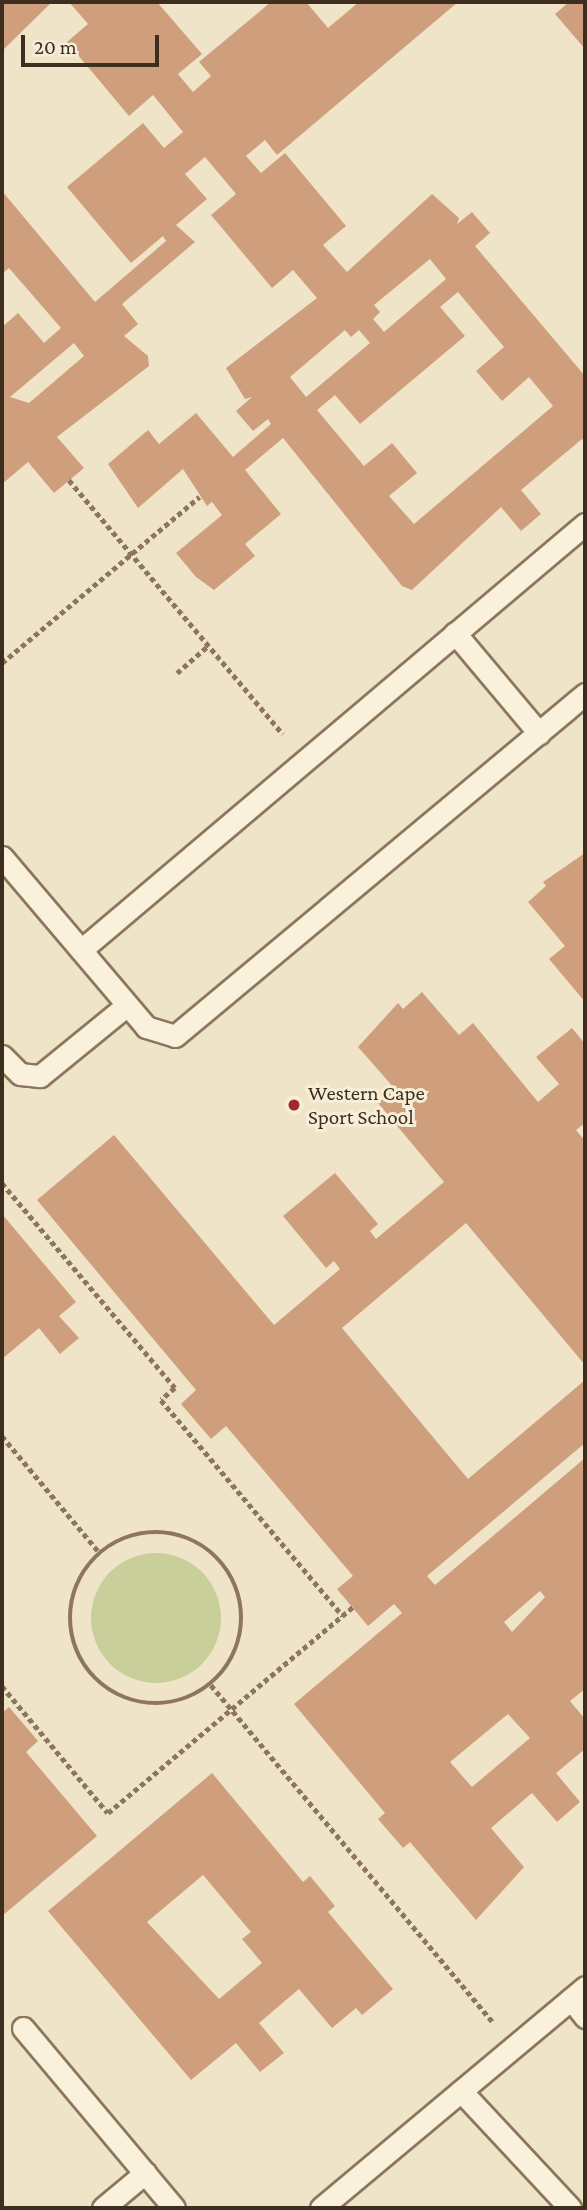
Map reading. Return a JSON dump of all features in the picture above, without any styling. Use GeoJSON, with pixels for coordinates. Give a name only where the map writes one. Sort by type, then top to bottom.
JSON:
{"type":"FeatureCollection","features":[{"type":"Feature","properties":{"kind":"lane"},"geometry":{"type":"LineString","coordinates":[[80,950],[585,524]]}},
{"type":"Feature","properties":{"kind":"lane"},"geometry":{"type":"LineString","coordinates":[[455,634],[539,733]]}},
{"type":"Feature","properties":{"kind":"lane"},"geometry":{"type":"LineString","coordinates":[[2,857],[154,1034],[185,1031],[585,694]]}},
{"type":"Feature","properties":{"kind":"lane"},"geometry":{"type":"LineString","coordinates":[[2,1056],[20,1074],[40,1076],[127,1005]]}},
{"type":"Feature","properties":{"kind":"lane"},"geometry":{"type":"LineString","coordinates":[[321,2208],[578,1993],[585,2017]]}},
{"type":"Feature","properties":{"kind":"lane"},"geometry":{"type":"LineString","coordinates":[[23,2028],[174,2208]]}},
{"type":"Feature","properties":{"kind":"lane"},"geometry":{"type":"LineString","coordinates":[[461,2091],[570,2208]]}},
{"type":"Feature","properties":{"kind":"lane"},"geometry":{"type":"LineString","coordinates":[[103,2208],[145,2173]]}},
{"type":"Feature","properties":{"kind":"path"},"geometry":{"type":"LineString","coordinates":[[69,480],[305,760]]}},
{"type":"Feature","properties":{"kind":"path"},"geometry":{"type":"LineString","coordinates":[[2,663],[199,497]]}},
{"type":"Feature","properties":{"kind":"path"},"geometry":{"type":"LineString","coordinates":[[177,673],[208,646]]}},
{"type":"Feature","properties":{"kind":"path"},"geometry":{"type":"LineString","coordinates":[[2,1183],[175,1388],[160,1400],[342,1616]]}},
{"type":"Feature","properties":{"kind":"path"},"geometry":{"type":"LineString","coordinates":[[2,1436],[99,1552]]}},
{"type":"Feature","properties":{"kind":"path"},"geometry":{"type":"LineString","coordinates":[[169,1532],[193,1539],[229,1572],[240,1595],[239,1644],[211,1685],[166,1704],[142,1703],[118,1696],[90,1673],[73,1641],[69,1617],[73,1593],[99,1552],[120,1539],[169,1532]]}},
{"type":"Feature","properties":{"kind":"path"},"geometry":{"type":"LineString","coordinates":[[2,1686],[108,1813],[353,1607]]}},
{"type":"Feature","properties":{"kind":"path"},"geometry":{"type":"LineString","coordinates":[[211,1685],[514,2047]]}},
{"type":"Feature","properties":{"kind":"green space"},"geometry":{"type":"Polygon","coordinates":[[[156,1553],[181,1558],[202,1572],[216,1593],[221,1618],[216,1643],[202,1664],[181,1678],[156,1683],[131,1678],[110,1664],[96,1643],[91,1618],[96,1593],[110,1572],[131,1558],[156,1553]]]}},
{"type":"Feature","properties":{"kind":"building"},"geometry":{"type":"Polygon","coordinates":[[[2,2],[52,2],[2,51],[2,2]]]}},
{"type":"Feature","properties":{"kind":"building"},"geometry":{"type":"Polygon","coordinates":[[[69,2],[157,2],[202,54],[178,74],[193,92],[211,76],[199,62],[271,2],[306,2],[328,28],[359,2],[458,2],[277,155],[265,140],[246,156],[261,173],[285,153],[346,226],[323,245],[347,272],[432,194],[459,218],[457,224],[472,212],[490,233],[475,246],[585,376],[585,443],[582,439],[521,490],[541,514],[521,531],[501,507],[412,590],[402,586],[283,438],[245,470],[281,514],[245,544],[255,556],[214,590],[196,577],[176,553],[222,515],[212,502],[207,506],[183,469],[138,508],[108,464],[148,430],[159,444],[196,413],[233,457],[271,424],[268,419],[253,431],[236,411],[252,397],[245,399],[226,368],[317,298],[293,270],[272,288],[211,215],[236,194],[205,157],[185,174],[207,199],[176,225],[195,242],[122,304],[138,324],[124,336],[148,356],[149,366],[57,437],[84,468],[54,493],[28,462],[2,484],[2,327],[18,313],[44,343],[61,328],[9,268],[2,274],[2,191],[95,302],[166,241],[163,236],[131,263],[67,187],[143,123],[164,148],[183,132],[153,95],[129,116],[67,42],[88,24],[69,2]],[[430,259],[374,305],[380,312],[373,319],[384,332],[446,279],[430,259]],[[458,292],[440,307],[465,336],[360,424],[335,395],[317,410],[364,466],[392,443],[417,473],[389,496],[414,524],[553,406],[529,377],[502,401],[476,371],[504,347],[458,292]],[[345,330],[290,377],[306,397],[370,343],[359,330],[351,337],[345,330]],[[74,343],[10,397],[29,403],[84,356],[74,343]]]}},
{"type":"Feature","properties":{"kind":"building"},"geometry":{"type":"Polygon","coordinates":[[[569,2],[585,2],[585,49],[555,14],[569,2]]]}},
{"type":"Feature","properties":{"kind":"building"},"geometry":{"type":"Polygon","coordinates":[[[585,853],[585,1002],[549,959],[565,946],[528,902],[546,886],[543,882],[585,853]]]}},
{"type":"Feature","properties":{"kind":"building"},"geometry":{"type":"Polygon","coordinates":[[[422,992],[459,1035],[473,1023],[538,1102],[559,1084],[536,1057],[572,1028],[585,1044],[585,1123],[576,1130],[585,1141],[585,1365],[466,1223],[342,1328],[468,1479],[585,1380],[585,1443],[427,1576],[435,1585],[585,1458],[585,1689],[570,1701],[585,1719],[585,1749],[556,1773],[580,1802],[557,1822],[532,1793],[491,1828],[524,1867],[476,1920],[410,1842],[403,1848],[378,1819],[385,1813],[294,1704],[402,1613],[394,1604],[368,1626],[337,1589],[353,1576],[226,1426],[211,1439],[181,1404],[196,1390],[37,1200],[114,1135],[274,1325],[340,1269],[334,1261],[326,1268],[283,1216],[335,1173],[378,1224],[370,1231],[376,1239],[444,1182],[378,1103],[395,1089],[358,1047],[398,1003],[403,1009],[422,992]],[[540,1591],[504,1622],[512,1632],[545,1597],[540,1591]],[[508,1714],[450,1762],[472,1787],[530,1738],[508,1714]]]}},
{"type":"Feature","properties":{"kind":"building"},"geometry":{"type":"Polygon","coordinates":[[[2,1214],[76,1302],[59,1316],[79,1338],[60,1354],[39,1328],[2,1359],[2,1214]]]}},
{"type":"Feature","properties":{"kind":"building"},"geometry":{"type":"Polygon","coordinates":[[[9,1707],[38,1741],[26,1752],[97,1836],[2,1916],[2,1713],[9,1707]]]}},
{"type":"Feature","properties":{"kind":"building"},"geometry":{"type":"Polygon","coordinates":[[[212,1773],[303,1882],[310,1876],[335,1906],[328,1912],[393,1989],[362,2015],[356,2008],[332,2028],[299,1989],[259,2023],[284,2053],[260,2072],[236,2043],[191,2080],[48,1911],[212,1773]],[[203,1875],[147,1922],[219,1999],[262,1963],[242,1939],[251,1932],[203,1875]]]}},
{"type":"Feature","properties":{"kind":"place","name":"Western Cape Sport School"},"geometry":{"type":"Point","coordinates":[294,1105]}}]}
